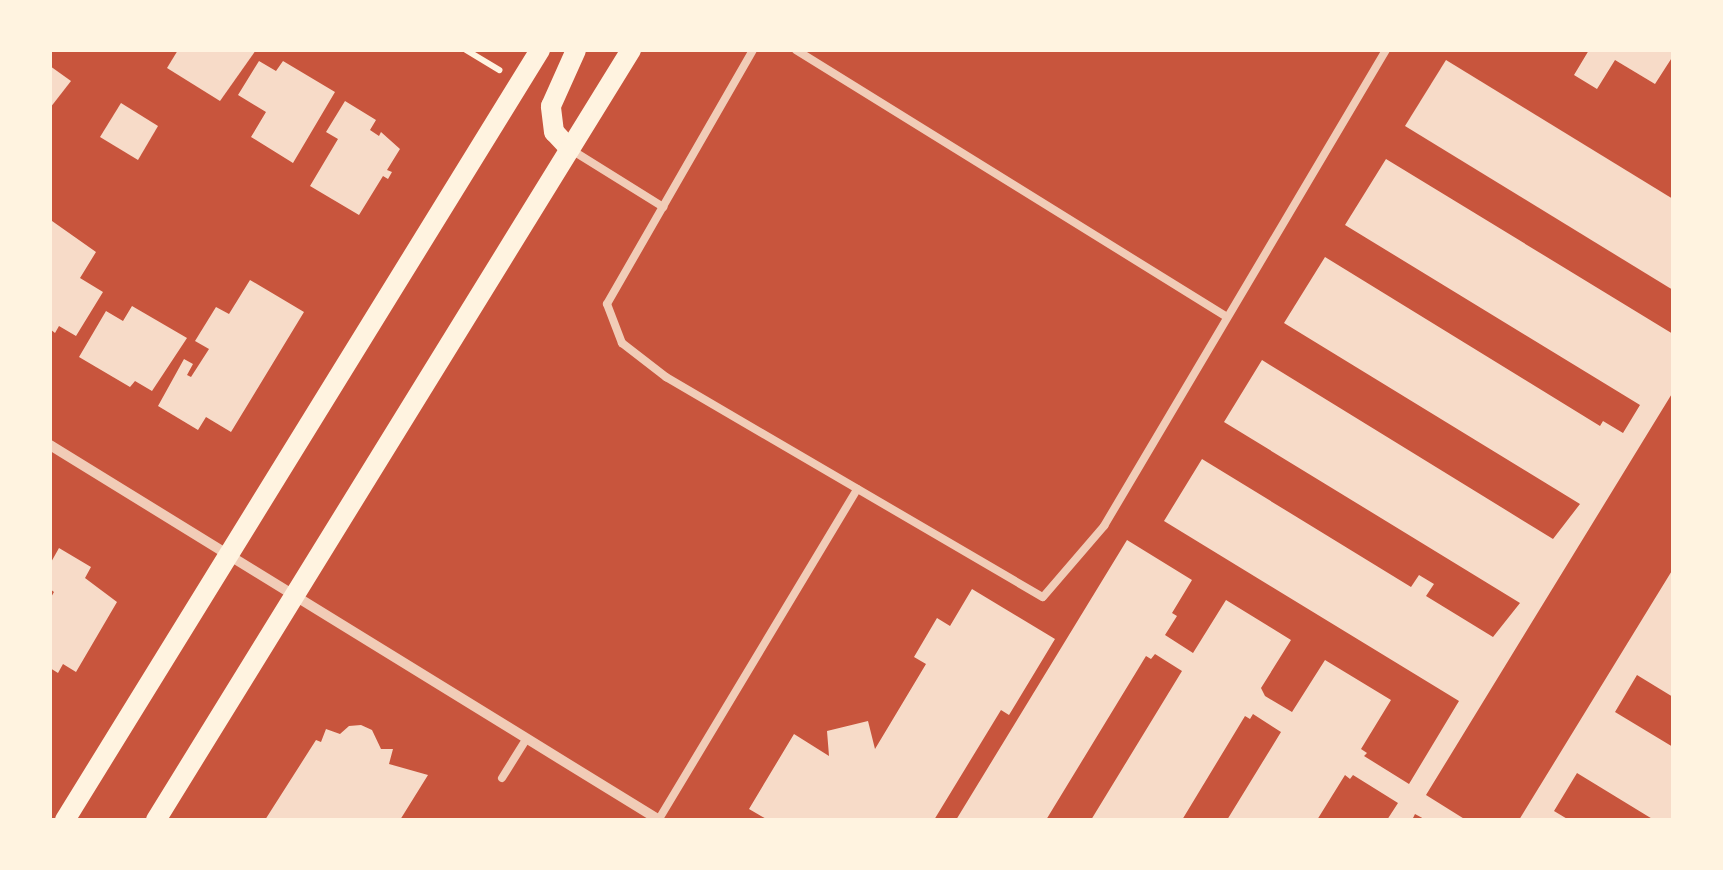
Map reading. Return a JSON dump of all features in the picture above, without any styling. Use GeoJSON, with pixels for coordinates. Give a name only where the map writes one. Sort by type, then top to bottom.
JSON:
{"type":"FeatureCollection","features":[{"type":"Feature","properties":{"kind":"main road"},"geometry":{"type":"LineString","coordinates":[[64,820],[232,556],[540,50]]}},
{"type":"Feature","properties":{"kind":"main road"},"geometry":{"type":"LineString","coordinates":[[570,148],[554,132],[551,106],[576,50]]}},
{"type":"Feature","properties":{"kind":"main road"},"geometry":{"type":"LineString","coordinates":[[156,820],[298,596],[630,50]]}},
{"type":"Feature","properties":{"kind":"street"},"geometry":{"type":"LineString","coordinates":[[50,445],[659,820]]}},
{"type":"Feature","properties":{"kind":"lane"},"geometry":{"type":"LineString","coordinates":[[753,50],[607,304],[622,343],[666,377],[1043,597],[1104,526],[1386,50]]}},
{"type":"Feature","properties":{"kind":"lane"},"geometry":{"type":"LineString","coordinates":[[796,50],[1228,317]]}},
{"type":"Feature","properties":{"kind":"lane"},"geometry":{"type":"LineString","coordinates":[[570,148],[663,208]]}},
{"type":"Feature","properties":{"kind":"lane"},"geometry":{"type":"LineString","coordinates":[[659,820],[857,490]]}},
{"type":"Feature","properties":{"kind":"lane"},"geometry":{"type":"LineString","coordinates":[[502,778],[527,738]]}},
{"type":"Feature","properties":{"kind":"building"},"geometry":{"type":"Polygon","coordinates":[[[178,50],[256,50],[220,101],[167,68],[178,50]]]}},
{"type":"Feature","properties":{"kind":"building"},"geometry":{"type":"Polygon","coordinates":[[[1589,50],[1673,50],[1673,56],[1655,84],[1615,60],[1597,89],[1574,75],[1589,50]]]}},
{"type":"Feature","properties":{"kind":"building"},"geometry":{"type":"Polygon","coordinates":[[[1446,60],[1673,199],[1673,290],[1405,126],[1446,60]]]}},
{"type":"Feature","properties":{"kind":"building"},"geometry":{"type":"Polygon","coordinates":[[[259,61],[276,71],[283,61],[335,92],[293,163],[251,137],[266,112],[238,95],[259,61]]]}},
{"type":"Feature","properties":{"kind":"building"},"geometry":{"type":"Polygon","coordinates":[[[50,66],[71,81],[50,108],[50,66]]]}},
{"type":"Feature","properties":{"kind":"building"},"geometry":{"type":"Polygon","coordinates":[[[345,101],[376,120],[370,130],[379,136],[381,132],[400,149],[387,170],[392,172],[388,179],[383,176],[359,215],[310,186],[338,139],[326,132],[345,101]]]}},
{"type":"Feature","properties":{"kind":"building"},"geometry":{"type":"Polygon","coordinates":[[[121,103],[158,126],[138,160],[100,137],[121,103]]]}},
{"type":"Feature","properties":{"kind":"building"},"geometry":{"type":"Polygon","coordinates":[[[1386,159],[1673,334],[1673,392],[1426,795],[1466,820],[1426,820],[1415,814],[1412,820],[1387,820],[1398,803],[1353,775],[1350,779],[1345,775],[1317,820],[1227,820],[1281,732],[1253,714],[1250,719],[1245,716],[1182,820],[1091,820],[1182,671],[1155,654],[1151,659],[1146,656],[1046,820],[956,820],[1127,540],[1192,580],[1172,613],[1177,616],[1165,635],[1193,653],[1226,600],[1291,640],[1261,688],[1265,696],[1292,712],[1325,660],[1391,700],[1361,749],[1367,753],[1364,756],[1409,784],[1459,701],[1164,521],[1202,459],[1411,587],[1419,575],[1434,584],[1426,596],[1493,637],[1520,603],[1224,422],[1262,360],[1553,539],[1580,504],[1284,323],[1325,257],[1600,426],[1603,421],[1623,433],[1640,405],[1345,225],[1386,159]]]}},
{"type":"Feature","properties":{"kind":"building"},"geometry":{"type":"Polygon","coordinates":[[[52,221],[96,252],[80,278],[103,292],[76,336],[59,326],[55,333],[50,329],[52,221]]]}},
{"type":"Feature","properties":{"kind":"building"},"geometry":{"type":"Polygon","coordinates":[[[250,280],[304,312],[231,432],[206,417],[198,430],[158,406],[184,359],[193,364],[187,375],[191,377],[209,349],[195,341],[216,307],[229,314],[250,280]]]}},
{"type":"Feature","properties":{"kind":"building"},"geometry":{"type":"Polygon","coordinates":[[[132,306],[187,338],[152,391],[135,381],[130,387],[79,357],[106,311],[123,321],[132,306]]]}},
{"type":"Feature","properties":{"kind":"building"},"geometry":{"type":"Polygon","coordinates":[[[59,548],[91,567],[85,578],[117,602],[76,672],[63,664],[58,673],[50,668],[50,599],[54,592],[50,589],[50,564],[59,548]]]}},
{"type":"Feature","properties":{"kind":"building"},"geometry":{"type":"Polygon","coordinates":[[[1673,569],[1673,697],[1637,675],[1615,712],[1673,747],[1673,820],[1654,820],[1577,773],[1554,811],[1569,820],[1519,820],[1673,569]]]}},
{"type":"Feature","properties":{"kind":"building"},"geometry":{"type":"Polygon","coordinates":[[[972,589],[1055,639],[1009,715],[1001,710],[934,820],[768,820],[749,809],[794,734],[829,756],[827,731],[868,721],[875,749],[926,664],[914,657],[937,618],[950,626],[972,589]]]}},
{"type":"Feature","properties":{"kind":"building"},"geometry":{"type":"Polygon","coordinates":[[[361,725],[372,730],[381,749],[393,749],[389,764],[428,775],[400,820],[265,820],[316,740],[321,742],[326,729],[340,734],[349,726],[361,725]]]}}]}
